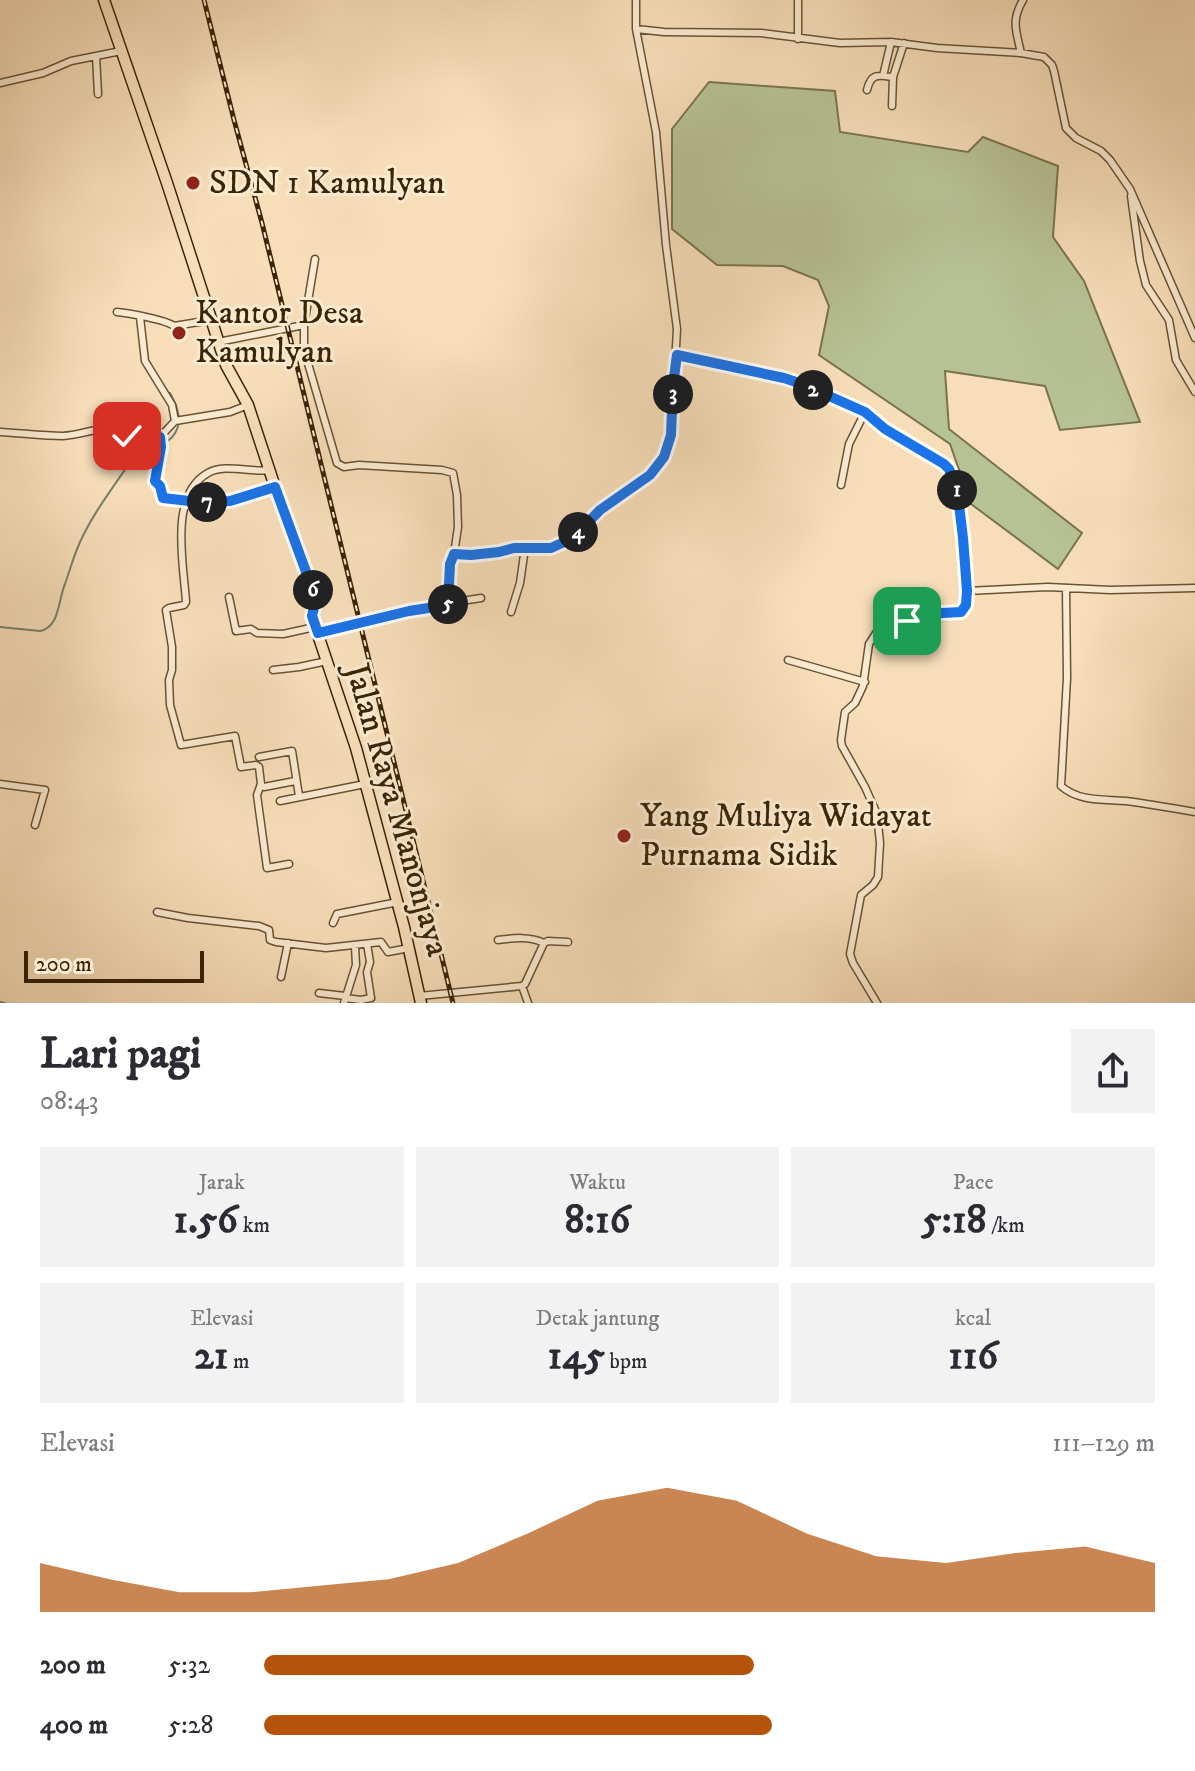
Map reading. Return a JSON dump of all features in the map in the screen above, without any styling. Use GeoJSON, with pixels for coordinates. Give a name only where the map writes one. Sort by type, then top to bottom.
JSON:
{"type":"FeatureCollection","features":[{"type":"Feature","properties":{"kind":"main road","name":"Jalan Raya Manonjaya"},"geometry":{"type":"LineString","coordinates":[[104,0],[226,365],[248,405],[316,599],[312,616],[356,748],[398,902],[420,999]]}},
{"type":"Feature","properties":{"kind":"street"},"geometry":{"type":"LineString","coordinates":[[454,554],[551,548],[573,538],[600,510],[657,468],[664,457],[671,435],[677,329],[656,132],[636,29],[636,0]]}},
{"type":"Feature","properties":{"kind":"street"},"geometry":{"type":"LineString","coordinates":[[798,0],[798,39]]}},
{"type":"Feature","properties":{"kind":"street"},"geometry":{"type":"LineString","coordinates":[[1021,53],[1015,22],[1023,0]]}},
{"type":"Feature","properties":{"kind":"street"},"geometry":{"type":"LineString","coordinates":[[636,29],[761,33],[840,43],[891,42],[1044,57],[1052,65],[1066,128],[1076,138],[1101,151],[1130,189],[1195,338]]}},
{"type":"Feature","properties":{"kind":"street"},"geometry":{"type":"LineString","coordinates":[[883,76],[891,42]]}},
{"type":"Feature","properties":{"kind":"street"},"geometry":{"type":"LineString","coordinates":[[892,106],[893,77],[904,43]]}},
{"type":"Feature","properties":{"kind":"street"},"geometry":{"type":"LineString","coordinates":[[0,83],[43,73],[69,61],[121,51]]}},
{"type":"Feature","properties":{"kind":"street"},"geometry":{"type":"LineString","coordinates":[[96,56],[98,94]]}},
{"type":"Feature","properties":{"kind":"street"},"geometry":{"type":"LineString","coordinates":[[867,90],[871,79],[876,76],[893,77]]}},
{"type":"Feature","properties":{"kind":"street"},"geometry":{"type":"LineString","coordinates":[[1130,189],[1146,285],[1169,320],[1176,360],[1195,392]]}},
{"type":"Feature","properties":{"kind":"street"},"geometry":{"type":"LineString","coordinates":[[315,259],[304,325],[304,346],[337,463],[344,467],[436,469],[453,473],[458,527],[450,564],[448,605]]}},
{"type":"Feature","properties":{"kind":"street"},"geometry":{"type":"LineString","coordinates":[[117,312],[167,321],[174,326],[211,320]]}},
{"type":"Feature","properties":{"kind":"street"},"geometry":{"type":"LineString","coordinates":[[140,317],[145,361],[172,405],[175,421],[161,442],[155,481],[160,486],[161,496],[186,501],[230,501],[275,487]]}},
{"type":"Feature","properties":{"kind":"street"},"geometry":{"type":"LineString","coordinates":[[218,342],[304,325]]}},
{"type":"Feature","properties":{"kind":"street"},"geometry":{"type":"LineString","coordinates":[[677,355],[794,381],[865,412],[885,429],[944,464],[957,488],[967,573],[966,605],[961,612],[924,614],[878,630],[869,644],[865,682],[855,703],[846,711],[841,740],[877,817],[880,843],[878,877],[861,895],[850,954],[877,1003]]}},
{"type":"Feature","properties":{"kind":"street"},"geometry":{"type":"LineString","coordinates":[[175,421],[230,412],[248,405]]}},
{"type":"Feature","properties":{"kind":"street"},"geometry":{"type":"LineString","coordinates":[[841,485],[849,444],[865,412]]}},
{"type":"Feature","properties":{"kind":"street"},"geometry":{"type":"LineString","coordinates":[[0,432],[59,436],[100,428],[125,433],[133,444],[161,442]]}},
{"type":"Feature","properties":{"kind":"street"},"geometry":{"type":"LineString","coordinates":[[270,470],[233,468],[208,472],[195,483],[186,501],[181,526],[186,602],[166,610],[172,647],[170,705],[181,745],[235,736],[241,767],[259,767],[261,784],[257,795],[267,868],[289,864]]}},
{"type":"Feature","properties":{"kind":"street"},"geometry":{"type":"LineString","coordinates":[[511,612],[520,583],[525,548]]}},
{"type":"Feature","properties":{"kind":"street"},"geometry":{"type":"LineString","coordinates":[[967,591],[1048,587],[1110,590],[1195,588]]}},
{"type":"Feature","properties":{"kind":"street"},"geometry":{"type":"LineString","coordinates":[[1066,588],[1067,678],[1061,786],[1096,800],[1195,812]]}},
{"type":"Feature","properties":{"kind":"street"},"geometry":{"type":"LineString","coordinates":[[229,597],[236,631],[251,629],[257,633],[283,634],[481,598]]}},
{"type":"Feature","properties":{"kind":"street"},"geometry":{"type":"LineString","coordinates":[[788,660],[865,682]]}},
{"type":"Feature","properties":{"kind":"street"},"geometry":{"type":"LineString","coordinates":[[273,670],[327,661]]}},
{"type":"Feature","properties":{"kind":"street"},"geometry":{"type":"LineString","coordinates":[[259,757],[292,751],[298,780],[264,787]]}},
{"type":"Feature","properties":{"kind":"street"},"geometry":{"type":"LineString","coordinates":[[295,781],[299,796]]}},
{"type":"Feature","properties":{"kind":"street"},"geometry":{"type":"LineString","coordinates":[[0,784],[45,790],[35,825]]}},
{"type":"Feature","properties":{"kind":"street"},"geometry":{"type":"LineString","coordinates":[[280,801],[365,784]]}},
{"type":"Feature","properties":{"kind":"street"},"geometry":{"type":"LineString","coordinates":[[333,923],[337,914],[398,902]]}},
{"type":"Feature","properties":{"kind":"street"},"geometry":{"type":"LineString","coordinates":[[157,912],[259,926],[269,930],[271,941],[326,948],[382,942],[388,952],[409,948]]}},
{"type":"Feature","properties":{"kind":"street"},"geometry":{"type":"LineString","coordinates":[[498,940],[520,938],[544,943]]}},
{"type":"Feature","properties":{"kind":"street"},"geometry":{"type":"LineString","coordinates":[[420,999],[455,992],[522,986],[544,943],[568,942]]}},
{"type":"Feature","properties":{"kind":"street"},"geometry":{"type":"LineString","coordinates":[[281,977],[288,943]]}},
{"type":"Feature","properties":{"kind":"street"},"geometry":{"type":"LineString","coordinates":[[319,993],[345,999],[371,998],[367,944]]}},
{"type":"Feature","properties":{"kind":"street"},"geometry":{"type":"LineString","coordinates":[[345,999],[356,965],[355,946]]}},
{"type":"Feature","properties":{"kind":"street"},"geometry":{"type":"LineString","coordinates":[[522,986],[528,1003]]}},
{"type":"Feature","properties":{"kind":"street"},"geometry":{"type":"LineString","coordinates":[[455,992],[458,1003]]}},
{"type":"Feature","properties":{"kind":"green space"},"geometry":{"type":"Polygon","coordinates":[[[709,82],[835,91],[840,132],[968,152],[983,137],[1058,166],[1053,237],[1084,281],[1140,422],[1060,430],[1045,386],[945,371],[949,429],[1082,533],[1058,569],[971,504],[950,444],[819,355],[829,306],[818,280],[783,266],[717,265],[672,229],[672,129],[709,82]]]}},
{"type":"Feature","properties":{"kind":"waterway"},"geometry":{"type":"LineString","coordinates":[[170,393],[179,417]]}},
{"type":"Feature","properties":{"kind":"waterway"},"geometry":{"type":"LineString","coordinates":[[0,627],[40,631],[51,624],[78,547],[98,509],[134,456],[166,442],[176,432],[179,423]]}},
{"type":"Feature","properties":{"kind":"waterway"},"geometry":{"type":"LineString","coordinates":[[0,1002],[5,1003]]}},
{"type":"Feature","properties":{"kind":"railway"},"geometry":{"type":"LineString","coordinates":[[204,0],[262,223],[453,1003]]}},
{"type":"Feature","properties":{"kind":"place","name":"SDN 1 Kamulyan"},"geometry":{"type":"Point","coordinates":[193,183]}},
{"type":"Feature","properties":{"kind":"place","name":"Kantor Desa Kamulyan"},"geometry":{"type":"Point","coordinates":[179,333]}},
{"type":"Feature","properties":{"kind":"place","name":"Yang Muliya Widayat Purnama Sidik"},"geometry":{"type":"Point","coordinates":[624,836]}},
{"type":"Feature","properties":{"kind":"route"},"geometry":{"type":"LineString","coordinates":[[127,436],[133,444],[160,437],[155,481],[163,498],[198,502],[230,501],[275,487],[317,602],[312,616],[318,633],[448,605],[450,564],[454,554],[551,548],[573,538],[600,510],[650,475],[664,457],[671,435],[677,355],[784,378],[865,412],[885,429],[949,469],[957,488],[967,573],[966,605],[961,612],[924,614],[907,621]]}}]}
